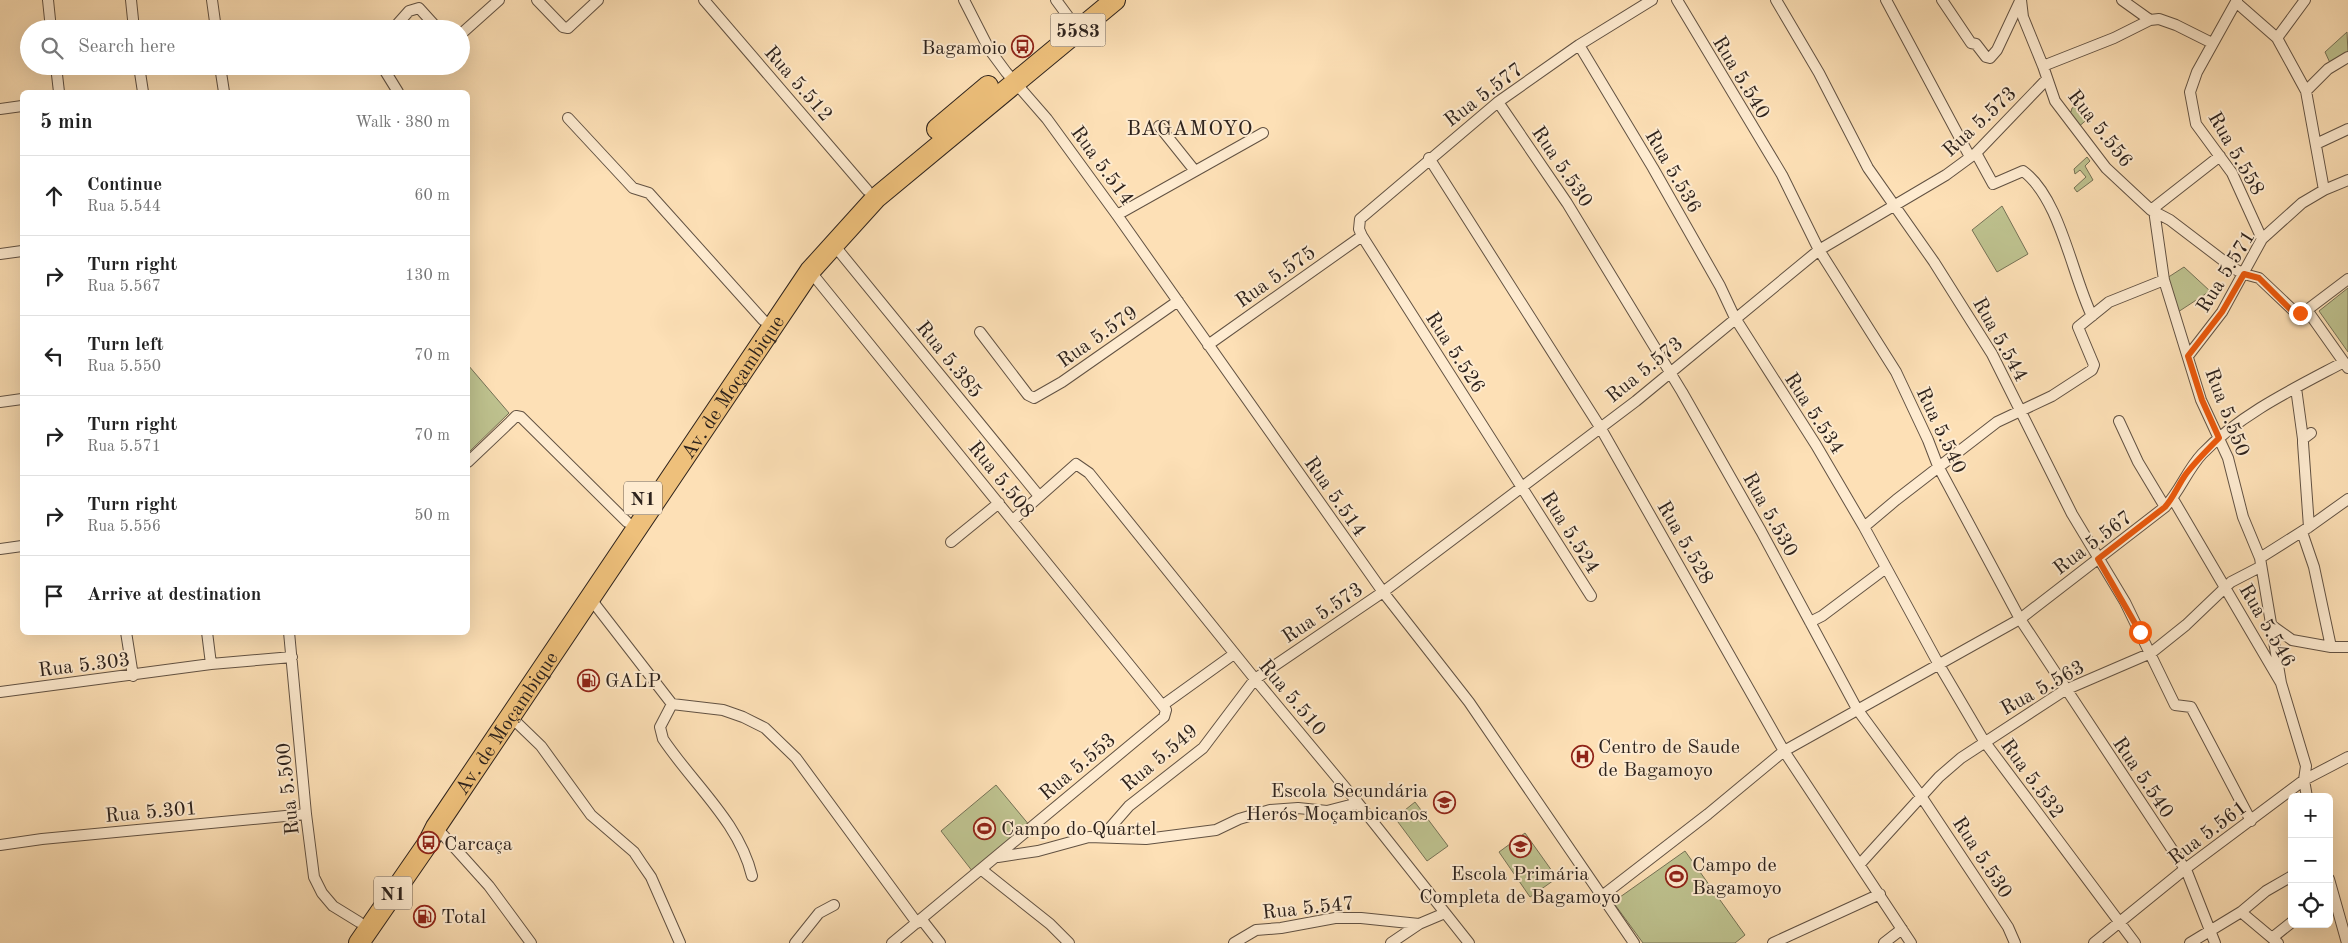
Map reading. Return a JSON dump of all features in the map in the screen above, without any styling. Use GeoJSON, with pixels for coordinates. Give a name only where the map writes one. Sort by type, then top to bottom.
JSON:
{"type":"FeatureCollection","features":[{"type":"Feature","properties":{"kind":"highway","name":"Av. de Moçambique"},"geometry":{"type":"LineString","coordinates":[[1010,77],[1070,19],[1094,0]]}},
{"type":"Feature","properties":{"kind":"highway","name":"Av. de Moçambique"},"geometry":{"type":"LineString","coordinates":[[359,920],[429,820],[798,268],[867,190],[971,105],[1114,0]]}},
{"type":"Feature","properties":{"kind":"highway","name":"Av. de Moçambique"},"geometry":{"type":"LineString","coordinates":[[432,835],[810,271],[876,198],[971,105]]}},
{"type":"Feature","properties":{"kind":"highway","name":"N1"},"geometry":{"type":"LineString","coordinates":[[359,943],[432,835]]}},
{"type":"Feature","properties":{"kind":"highway","name":"N1"},"geometry":{"type":"LineString","coordinates":[[343,943],[359,920]]}},
{"type":"Feature","properties":{"kind":"street"},"geometry":{"type":"LineString","coordinates":[[48,0],[50,20]]}},
{"type":"Feature","properties":{"kind":"street"},"geometry":{"type":"LineString","coordinates":[[131,0],[133,20]]}},
{"type":"Feature","properties":{"kind":"street"},"geometry":{"type":"LineString","coordinates":[[212,0],[215,20]]}},
{"type":"Feature","properties":{"kind":"street"},"geometry":{"type":"LineString","coordinates":[[470,26],[499,0]]}},
{"type":"Feature","properties":{"kind":"street"},"geometry":{"type":"LineString","coordinates":[[537,0],[564,27],[568,28],[598,0]]}},
{"type":"Feature","properties":{"kind":"street","name":"Rua 5.512"},"geometry":{"type":"LineString","coordinates":[[704,0],[867,190]]}},
{"type":"Feature","properties":{"kind":"street","name":"Rua 5.514"},"geometry":{"type":"LineString","coordinates":[[964,0],[982,36],[1010,77],[1047,119],[1383,592],[1469,702],[1634,943]]}},
{"type":"Feature","properties":{"kind":"street"},"geometry":{"type":"LineString","coordinates":[[1056,0],[1070,19]]}},
{"type":"Feature","properties":{"kind":"street","name":"Rua 5.577"},"geometry":{"type":"LineString","coordinates":[[1362,236],[1359,229],[1360,218],[1429,158],[1498,102],[1580,45],[1652,0]]}},
{"type":"Feature","properties":{"kind":"street","name":"Rua 5.540"},"geometry":{"type":"LineString","coordinates":[[1677,0],[1782,175],[1819,250],[1896,372],[1938,466],[2020,619],[2185,870],[2215,943]]}},
{"type":"Feature","properties":{"kind":"street","name":"Rua 5.544"},"geometry":{"type":"LineString","coordinates":[[1776,0],[1819,73],[1868,168],[1970,316],[2072,514],[2125,602],[2176,707],[2186,705],[2191,707],[2252,821]]}},
{"type":"Feature","properties":{"kind":"street"},"geometry":{"type":"LineString","coordinates":[[1886,0],[1973,155],[1993,184],[2023,170],[2039,188],[2070,250],[2082,294],[2092,316]]}},
{"type":"Feature","properties":{"kind":"street"},"geometry":{"type":"LineString","coordinates":[[1942,0],[1971,42],[1976,44],[1986,57],[1990,58],[1997,50],[2021,0]]}},
{"type":"Feature","properties":{"kind":"street","name":"Rua 5.556"},"geometry":{"type":"LineString","coordinates":[[2021,0],[2022,17],[2043,66],[2054,101],[2080,137],[2106,168],[2152,210],[2244,274],[2259,278],[2297,314],[2307,310]]}},
{"type":"Feature","properties":{"kind":"street"},"geometry":{"type":"LineString","coordinates":[[2122,0],[2150,20]]}},
{"type":"Feature","properties":{"kind":"street"},"geometry":{"type":"LineString","coordinates":[[2277,38],[2305,0]]}},
{"type":"Feature","properties":{"kind":"street"},"geometry":{"type":"LineString","coordinates":[[2237,1],[2277,38],[2306,91],[2324,190]]}},
{"type":"Feature","properties":{"kind":"street","name":"Rua 5.558"},"geometry":{"type":"LineString","coordinates":[[2237,1],[2197,72],[2190,92],[2196,124],[2220,156],[2244,195],[2262,239]]}},
{"type":"Feature","properties":{"kind":"street"},"geometry":{"type":"LineString","coordinates":[[401,20],[409,11],[419,8],[430,20]]}},
{"type":"Feature","properties":{"kind":"street"},"geometry":{"type":"LineString","coordinates":[[2043,66],[2114,38],[2150,20],[2159,19],[2170,22],[2212,43]]}},
{"type":"Feature","properties":{"kind":"street","name":"Rua 5.536"},"geometry":{"type":"LineString","coordinates":[[1580,45],[1720,286],[1735,318]]}},
{"type":"Feature","properties":{"kind":"street"},"geometry":{"type":"LineString","coordinates":[[2306,91],[2328,70],[2348,57]]}},
{"type":"Feature","properties":{"kind":"street"},"geometry":{"type":"LineString","coordinates":[[57,75],[60,90]]}},
{"type":"Feature","properties":{"kind":"street"},"geometry":{"type":"LineString","coordinates":[[140,75],[143,90]]}},
{"type":"Feature","properties":{"kind":"street"},"geometry":{"type":"LineString","coordinates":[[221,75],[224,90]]}},
{"type":"Feature","properties":{"kind":"street"},"geometry":{"type":"LineString","coordinates":[[388,75],[397,90]]}},
{"type":"Feature","properties":{"kind":"street","name":"Rua 5.573"},"geometry":{"type":"LineString","coordinates":[[1255,679],[1383,592],[1636,401],[1819,250],[1895,205],[1973,155],[2047,80]]}},
{"type":"Feature","properties":{"kind":"street","name":"Rua 5.530"},"geometry":{"type":"LineString","coordinates":[[1498,102],[1567,202],[1669,372],[1761,531],[1857,709],[1922,796],[2008,927],[2015,943]]}},
{"type":"Feature","properties":{"kind":"street"},"geometry":{"type":"LineString","coordinates":[[0,109],[20,106]]}},
{"type":"Feature","properties":{"kind":"street"},"geometry":{"type":"LineString","coordinates":[[568,118],[633,188],[650,193],[763,320]]}},
{"type":"Feature","properties":{"kind":"street"},"geometry":{"type":"LineString","coordinates":[[1159,126],[1195,171]]}},
{"type":"Feature","properties":{"kind":"street"},"geometry":{"type":"LineString","coordinates":[[2316,144],[2348,129]]}},
{"type":"Feature","properties":{"kind":"street"},"geometry":{"type":"LineString","coordinates":[[1117,215],[1263,133]]}},
{"type":"Feature","properties":{"kind":"street"},"geometry":{"type":"LineString","coordinates":[[2152,210],[2220,156]]}},
{"type":"Feature","properties":{"kind":"street","name":"Rua 5.528"},"geometry":{"type":"LineString","coordinates":[[1429,158],[1600,427],[1784,751],[1911,943]]}},
{"type":"Feature","properties":{"kind":"street","name":"Rua 5.571"},"geometry":{"type":"LineString","coordinates":[[2188,356],[2222,312],[2262,239],[2302,203],[2324,190],[2348,180]]}},
{"type":"Feature","properties":{"kind":"street","name":"Rua 5.550"},"geometry":{"type":"LineString","coordinates":[[2152,210],[2164,280],[2202,400],[2234,476],[2243,517],[2260,563],[2281,683]]}},
{"type":"Feature","properties":{"kind":"street","name":"Rua 5.575"},"geometry":{"type":"LineString","coordinates":[[1208,345],[1362,236]]}},
{"type":"Feature","properties":{"kind":"street","name":"Rua 5.526"},"geometry":{"type":"LineString","coordinates":[[1362,236],[1522,486]]}},
{"type":"Feature","properties":{"kind":"street","name":"Rua 5.385"},"geometry":{"type":"LineString","coordinates":[[834,245],[1039,496]]}},
{"type":"Feature","properties":{"kind":"street"},"geometry":{"type":"LineString","coordinates":[[0,254],[20,251]]}},
{"type":"Feature","properties":{"kind":"street","name":"Rua 5.508"},"geometry":{"type":"LineString","coordinates":[[810,271],[1165,708]]}},
{"type":"Feature","properties":{"kind":"street"},"geometry":{"type":"LineString","coordinates":[[2346,365],[2307,310],[2348,279]]}},
{"type":"Feature","properties":{"kind":"street"},"geometry":{"type":"LineString","coordinates":[[1864,527],[1938,466],[1997,422],[2067,388],[2094,368],[2077,328],[2109,302],[2164,280]]}},
{"type":"Feature","properties":{"kind":"street","name":"Rua 5.579"},"geometry":{"type":"LineString","coordinates":[[980,332],[1028,395],[1034,398],[1062,382],[1178,301]]}},
{"type":"Feature","properties":{"kind":"street","name":"Rua 5.534"},"geometry":{"type":"LineString","coordinates":[[1735,318],[1816,445],[1886,568]]}},
{"type":"Feature","properties":{"kind":"street","name":"Rua 5.567"},"geometry":{"type":"LineString","coordinates":[[1602,896],[1708,814],[1784,751],[1938,663],[2020,619],[2165,507],[2173,498],[2185,475],[2201,455],[2219,438],[2296,388],[2346,365]]}},
{"type":"Feature","properties":{"kind":"street"},"geometry":{"type":"LineString","coordinates":[[2296,388],[2307,436],[2306,530],[2331,647]]}},
{"type":"Feature","properties":{"kind":"street"},"geometry":{"type":"LineString","coordinates":[[0,402],[20,399]]}},
{"type":"Feature","properties":{"kind":"street"},"geometry":{"type":"LineString","coordinates":[[470,460],[516,416],[521,417],[627,522]]}},
{"type":"Feature","properties":{"kind":"street"},"geometry":{"type":"LineString","coordinates":[[2119,421],[2138,462],[2165,507]]}},
{"type":"Feature","properties":{"kind":"street","name":"Rua 5.510"},"geometry":{"type":"LineString","coordinates":[[1039,496],[1076,464],[1089,472],[1234,654],[1358,803],[1469,943]]}},
{"type":"Feature","properties":{"kind":"street","name":"Rua 5.524"},"geometry":{"type":"LineString","coordinates":[[1522,486],[1591,596]]}},
{"type":"Feature","properties":{"kind":"street"},"geometry":{"type":"LineString","coordinates":[[1013,520],[1039,496]]}},
{"type":"Feature","properties":{"kind":"street","name":"Rua 5.546"},"geometry":{"type":"LineString","coordinates":[[2173,498],[2281,683],[2306,766],[2304,780],[2307,793]]}},
{"type":"Feature","properties":{"kind":"street","name":"Rua 5.563"},"geometry":{"type":"LineString","coordinates":[[1860,864],[1922,796],[1961,758],[1984,741],[2065,690],[2151,653],[2186,625],[2225,587],[2348,499]]}},
{"type":"Feature","properties":{"kind":"street"},"geometry":{"type":"LineString","coordinates":[[951,542],[999,503]]}},
{"type":"Feature","properties":{"kind":"street"},"geometry":{"type":"LineString","coordinates":[[0,549],[20,546]]}},
{"type":"Feature","properties":{"kind":"street"},"geometry":{"type":"LineString","coordinates":[[1810,622],[1822,616],[1886,568]]}},
{"type":"Feature","properties":{"kind":"street","name":"Rua 5.532"},"geometry":{"type":"LineString","coordinates":[[1886,568],[1938,663],[1984,741],[2135,943]]}},
{"type":"Feature","properties":{"kind":"street"},"geometry":{"type":"LineString","coordinates":[[590,598],[672,704],[723,710],[743,717],[765,728],[796,758],[919,921],[940,943]]}},
{"type":"Feature","properties":{"kind":"street"},"geometry":{"type":"LineString","coordinates":[[2271,625],[2292,640],[2331,647],[2348,647]]}},
{"type":"Feature","properties":{"kind":"street"},"geometry":{"type":"LineString","coordinates":[[126,635],[133,676]]}},
{"type":"Feature","properties":{"kind":"street"},"geometry":{"type":"LineString","coordinates":[[207,635],[211,664]]}},
{"type":"Feature","properties":{"kind":"street","name":"Rua 5.500"},"geometry":{"type":"LineString","coordinates":[[289,635],[306,814],[314,877],[322,894],[333,906],[359,920]]}},
{"type":"Feature","properties":{"kind":"street","name":"Rua 5.553"},"geometry":{"type":"LineString","coordinates":[[892,943],[998,857],[1072,792],[1164,717],[1165,708],[1234,654]]}},
{"type":"Feature","properties":{"kind":"street","name":"Rua 5.303"},"geometry":{"type":"LineString","coordinates":[[0,692],[133,676],[211,664],[292,657]]}},
{"type":"Feature","properties":{"kind":"street","name":"Rua 5.549"},"geometry":{"type":"LineString","coordinates":[[1102,837],[1128,806],[1203,748],[1255,679]]}},
{"type":"Feature","properties":{"kind":"street"},"geometry":{"type":"LineString","coordinates":[[672,704],[660,727],[663,739],[734,833],[748,860],[752,876]]}},
{"type":"Feature","properties":{"kind":"street"},"geometry":{"type":"LineString","coordinates":[[511,717],[541,746],[591,815],[634,852],[651,877],[680,943]]}},
{"type":"Feature","properties":{"kind":"street","name":"Rua 5.561"},"geometry":{"type":"LineString","coordinates":[[2094,943],[2185,870],[2304,780],[2348,757]]}},
{"type":"Feature","properties":{"kind":"street"},"geometry":{"type":"LineString","coordinates":[[998,857],[1038,851],[1080,839],[1102,837],[1158,838],[1216,830],[1270,810],[1305,808],[1327,811],[1358,803]]}},
{"type":"Feature","properties":{"kind":"street","name":"Rua 5.301"},"geometry":{"type":"LineString","coordinates":[[0,845],[42,839],[306,814]]}},
{"type":"Feature","properties":{"kind":"street"},"geometry":{"type":"LineString","coordinates":[[432,835],[489,886],[531,943]]}},
{"type":"Feature","properties":{"kind":"street"},"geometry":{"type":"LineString","coordinates":[[982,870],[1050,924],[1069,943]]}},
{"type":"Feature","properties":{"kind":"street"},"geometry":{"type":"LineString","coordinates":[[2190,943],[2241,912],[2266,891],[2288,878]]}},
{"type":"Feature","properties":{"kind":"street"},"geometry":{"type":"LineString","coordinates":[[1773,943],[1880,894]]}},
{"type":"Feature","properties":{"kind":"street"},"geometry":{"type":"LineString","coordinates":[[2333,901],[2344,915],[2347,943]]}},
{"type":"Feature","properties":{"kind":"street"},"geometry":{"type":"LineString","coordinates":[[795,943],[819,913],[834,905]]}},
{"type":"Feature","properties":{"kind":"street"},"geometry":{"type":"LineString","coordinates":[[2241,912],[2275,940],[2288,926]]}},
{"type":"Feature","properties":{"kind":"street"},"geometry":{"type":"LineString","coordinates":[[1391,943],[1419,924],[1446,913]]}},
{"type":"Feature","properties":{"kind":"street","name":"Rua 5.547"},"geometry":{"type":"LineString","coordinates":[[1234,943],[1256,930],[1281,928],[1335,918],[1360,918],[1419,924]]}},
{"type":"Feature","properties":{"kind":"street"},"geometry":{"type":"LineString","coordinates":[[1884,943],[1902,929]]}},
{"type":"Feature","properties":{"kind":"green space"},"geometry":{"type":"Polygon","coordinates":[[[2347,32],[2348,53],[2331,65],[2325,52],[2347,32]]]}},
{"type":"Feature","properties":{"kind":"green space"},"geometry":{"type":"Polygon","coordinates":[[[2079,105],[2090,117],[2077,128],[2066,112],[2071,112],[2072,108],[2079,105]]]}},
{"type":"Feature","properties":{"kind":"green space"},"geometry":{"type":"Polygon","coordinates":[[[2087,157],[2090,161],[2085,166],[2093,180],[2077,192],[2074,188],[2086,177],[2080,170],[2075,174],[2074,169],[2087,157]]]}},
{"type":"Feature","properties":{"kind":"green space"},"geometry":{"type":"Polygon","coordinates":[[[2002,206],[2028,254],[1997,272],[1972,230],[2002,206]]]}},
{"type":"Feature","properties":{"kind":"green space"},"geometry":{"type":"Polygon","coordinates":[[[2184,267],[2210,291],[2178,312],[2167,278],[2184,267]]]}},
{"type":"Feature","properties":{"kind":"green space"},"geometry":{"type":"Polygon","coordinates":[[[2348,288],[2348,352],[2319,311],[2348,288]]]}},
{"type":"Feature","properties":{"kind":"green space"},"geometry":{"type":"Polygon","coordinates":[[[470,367],[509,413],[470,451],[470,367]]]}},
{"type":"Feature","properties":{"kind":"green space","name":"Campo do Quartel"},"geometry":{"type":"Polygon","coordinates":[[[996,785],[1030,826],[973,872],[941,831],[996,785]]]}},
{"type":"Feature","properties":{"kind":"green space"},"geometry":{"type":"Polygon","coordinates":[[[1415,802],[1448,846],[1427,861],[1395,818],[1415,802]]]}},
{"type":"Feature","properties":{"kind":"green space"},"geometry":{"type":"Polygon","coordinates":[[[1525,833],[1557,878],[1530,897],[1499,852],[1525,833]]]}},
{"type":"Feature","properties":{"kind":"green space","name":"Campo de Bagamoyo"},"geometry":{"type":"Polygon","coordinates":[[[1685,851],[1745,935],[1735,943],[1643,943],[1613,902],[1685,851]]]}},
{"type":"Feature","properties":{"kind":"place","name":"Bagamoio"},"geometry":{"type":"Point","coordinates":[1023,47]}},
{"type":"Feature","properties":{"kind":"place","name":"GALP"},"geometry":{"type":"Point","coordinates":[589,680]}},
{"type":"Feature","properties":{"kind":"place","name":"Centro de Saude de Bagamoyo"},"geometry":{"type":"Point","coordinates":[1582,757]}},
{"type":"Feature","properties":{"kind":"place","name":"Escola Secundária Herós Moçambicanos"},"geometry":{"type":"Point","coordinates":[1444,802]}},
{"type":"Feature","properties":{"kind":"place","name":"Campo do Quartel"},"geometry":{"type":"Point","coordinates":[985,828]}},
{"type":"Feature","properties":{"kind":"place","name":"Carcaça"},"geometry":{"type":"Point","coordinates":[428,843]}},
{"type":"Feature","properties":{"kind":"place","name":"Escola Primária Completa de Bagamoyo"},"geometry":{"type":"Point","coordinates":[1520,847]}},
{"type":"Feature","properties":{"kind":"place","name":"Campo de Bagamoyo"},"geometry":{"type":"Point","coordinates":[1676,876]}},
{"type":"Feature","properties":{"kind":"place","name":"Total"},"geometry":{"type":"Point","coordinates":[425,916]}},
{"type":"Feature","properties":{"kind":"district","name":"BAGAMOYO"},"geometry":{"type":"Point","coordinates":[1190,128]}},
{"type":"Feature","properties":{"kind":"route"},"geometry":{"type":"LineString","coordinates":[[2140,632],[2125,602],[2098,559],[2138,530],[2165,507],[2173,498],[2185,475],[2201,455],[2219,438],[2202,400],[2188,356],[2222,312],[2244,274],[2259,278],[2293,312],[2300,313]]}}]}
